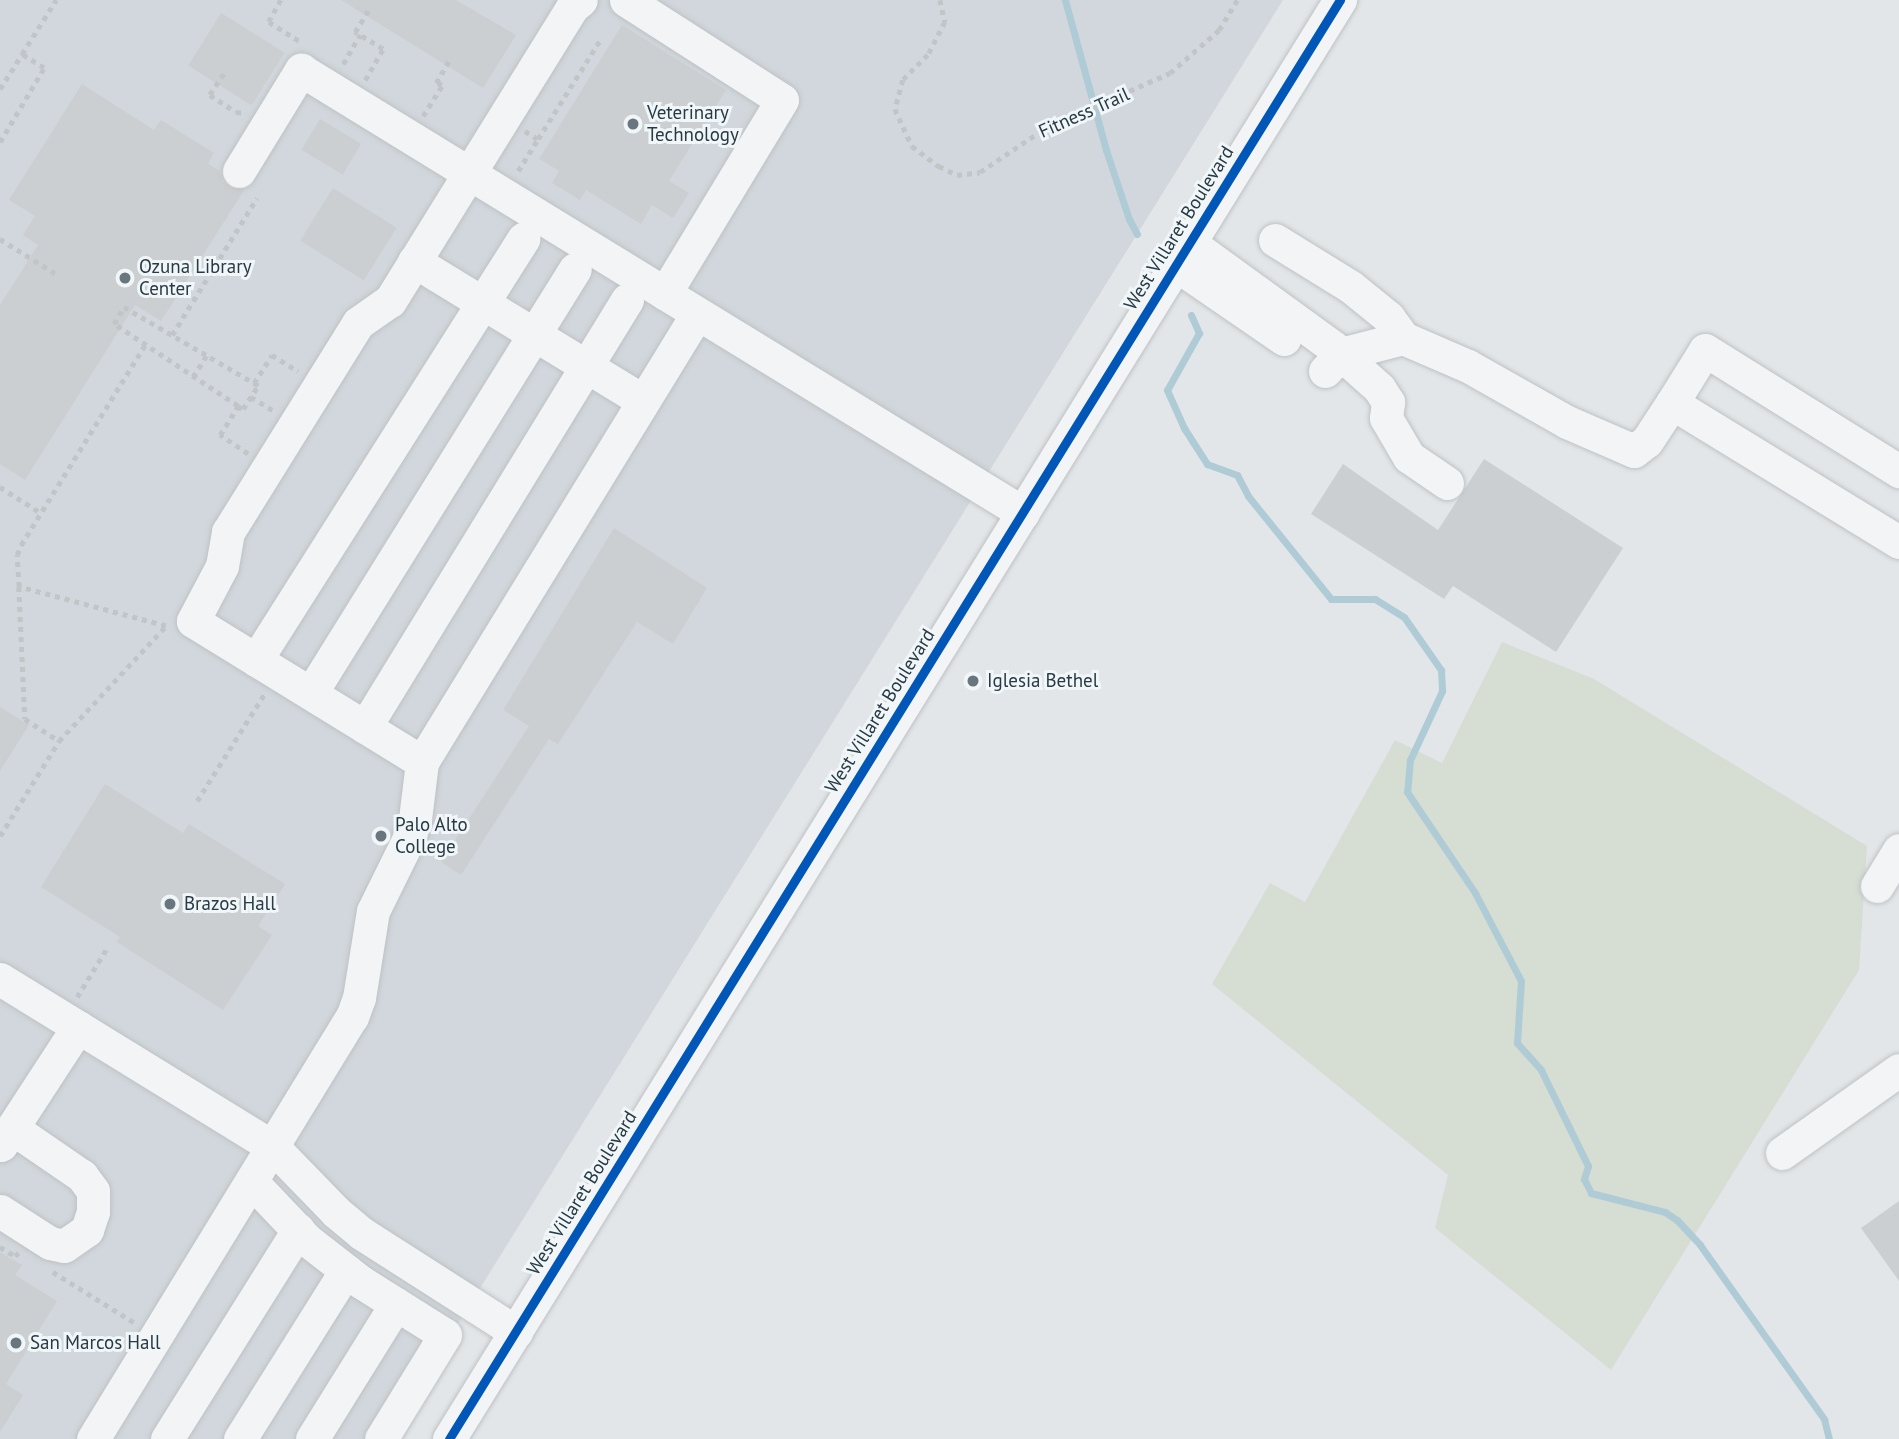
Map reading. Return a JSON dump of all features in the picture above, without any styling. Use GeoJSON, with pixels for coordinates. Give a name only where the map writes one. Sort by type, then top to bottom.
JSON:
{"type":"FeatureCollection","features":[{"type":"Feature","properties":{"kind":"street"},"geometry":{"type":"LineString","coordinates":[[422,762],[311,694],[262,675],[193,621],[222,566],[228,532],[358,323],[390,301],[572,7],[581,0]]}},
{"type":"Feature","properties":{"kind":"street"},"geometry":{"type":"LineString","coordinates":[[626,0],[782,100],[665,293]]}},
{"type":"Feature","properties":{"kind":"street","name":"West Villaret Boulevard"},"geometry":{"type":"LineString","coordinates":[[449,1439],[1340,0]]}},
{"type":"Feature","properties":{"kind":"street"},"geometry":{"type":"LineString","coordinates":[[239,170],[301,70],[1023,513]]}},
{"type":"Feature","properties":{"kind":"street"},"geometry":{"type":"LineString","coordinates":[[262,675],[523,239]]}},
{"type":"Feature","properties":{"kind":"street"},"geometry":{"type":"LineString","coordinates":[[1275,240],[1351,287],[1388,317],[1403,338],[1468,366],[1567,422],[1634,451],[1647,441],[1704,351],[1899,471]]}},
{"type":"Feature","properties":{"kind":"street"},"geometry":{"type":"LineString","coordinates":[[1183,254],[1333,363],[1371,410],[1386,418],[1409,457],[1447,484]]}},
{"type":"Feature","properties":{"kind":"street"},"geometry":{"type":"LineString","coordinates":[[414,261],[643,401]]}},
{"type":"Feature","properties":{"kind":"street"},"geometry":{"type":"LineString","coordinates":[[311,694],[575,269]]}},
{"type":"Feature","properties":{"kind":"street"},"geometry":{"type":"LineString","coordinates":[[365,727],[627,300]]}},
{"type":"Feature","properties":{"kind":"street"},"geometry":{"type":"LineString","coordinates":[[93,1439],[352,1017],[359,998],[373,911],[409,838],[415,819],[422,762],[697,314]]}},
{"type":"Feature","properties":{"kind":"street"},"geometry":{"type":"LineString","coordinates":[[1333,363],[1403,338]]}},
{"type":"Feature","properties":{"kind":"street"},"geometry":{"type":"LineString","coordinates":[[1672,403],[1899,542]]}},
{"type":"Feature","properties":{"kind":"street"},"geometry":{"type":"LineString","coordinates":[[1877,886],[1899,850]]}},
{"type":"Feature","properties":{"kind":"street"},"geometry":{"type":"LineString","coordinates":[[0,979],[76,1015],[273,1147],[336,1212],[361,1233],[516,1332]]}},
{"type":"Feature","properties":{"kind":"street"},"geometry":{"type":"LineString","coordinates":[[0,1211],[50,1243],[64,1246],[87,1230],[93,1212],[93,1191],[82,1176],[6,1137],[76,1015]]}},
{"type":"Feature","properties":{"kind":"street"},"geometry":{"type":"LineString","coordinates":[[1782,1153],[1899,1070]]}},
{"type":"Feature","properties":{"kind":"street"},"geometry":{"type":"LineString","coordinates":[[252,1182],[298,1230],[346,1270],[445,1335],[382,1439]]}},
{"type":"Feature","properties":{"kind":"street"},"geometry":{"type":"LineString","coordinates":[[167,1439],[298,1230]]}},
{"type":"Feature","properties":{"kind":"street"},"geometry":{"type":"LineString","coordinates":[[240,1439],[346,1270]]}},
{"type":"Feature","properties":{"kind":"street"},"geometry":{"type":"LineString","coordinates":[[312,1439],[396,1304]]}},
{"type":"Feature","properties":{"kind":"path"},"geometry":{"type":"LineString","coordinates":[[0,89],[55,0]]}},
{"type":"Feature","properties":{"kind":"path"},"geometry":{"type":"LineString","coordinates":[[353,102],[383,49],[355,32],[370,8]]}},
{"type":"Feature","properties":{"kind":"path"},"geometry":{"type":"LineString","coordinates":[[341,67],[360,35]]}},
{"type":"Feature","properties":{"kind":"path"},"geometry":{"type":"LineString","coordinates":[[515,175],[602,37]]}},
{"type":"Feature","properties":{"kind":"path"},"geometry":{"type":"LineString","coordinates":[[0,142],[44,68],[22,54]]}},
{"type":"Feature","properties":{"kind":"path"},"geometry":{"type":"LineString","coordinates":[[410,136],[442,85],[436,82],[451,57]]}},
{"type":"Feature","properties":{"kind":"path"},"geometry":{"type":"LineString","coordinates":[[223,74],[210,95],[236,112],[256,111]]}},
{"type":"Feature","properties":{"kind":"path"},"geometry":{"type":"LineString","coordinates":[[516,138],[522,129],[538,139]]}},
{"type":"Feature","properties":{"kind":"path"},"geometry":{"type":"LineString","coordinates":[[172,335],[257,198]]}},
{"type":"Feature","properties":{"kind":"path"},"geometry":{"type":"LineString","coordinates":[[0,239],[56,274]]}},
{"type":"Feature","properties":{"kind":"path"},"geometry":{"type":"LineString","coordinates":[[124,307],[172,335],[258,386],[243,409],[114,324],[124,307]]}},
{"type":"Feature","properties":{"kind":"path"},"geometry":{"type":"LineString","coordinates":[[59,741],[24,719],[17,555],[145,345]]}},
{"type":"Feature","properties":{"kind":"path"},"geometry":{"type":"LineString","coordinates":[[193,377],[207,355]]}},
{"type":"Feature","properties":{"kind":"path"},"geometry":{"type":"LineString","coordinates":[[254,383],[272,355],[301,373]]}},
{"type":"Feature","properties":{"kind":"path"},"geometry":{"type":"LineString","coordinates":[[251,397],[277,413]]}},
{"type":"Feature","properties":{"kind":"path"},"geometry":{"type":"LineString","coordinates":[[238,406],[220,435],[250,456]]}},
{"type":"Feature","properties":{"kind":"path"},"geometry":{"type":"LineString","coordinates":[[0,487],[41,513]]}},
{"type":"Feature","properties":{"kind":"path"},"geometry":{"type":"LineString","coordinates":[[0,836],[59,741],[166,626],[19,587]]}},
{"type":"Feature","properties":{"kind":"path"},"geometry":{"type":"LineString","coordinates":[[197,801],[262,675]]}},
{"type":"Feature","properties":{"kind":"path"},"geometry":{"type":"LineString","coordinates":[[76,1015],[107,948]]}},
{"type":"Feature","properties":{"kind":"path"},"geometry":{"type":"LineString","coordinates":[[0,1247],[15,1256],[19,1252],[30,1259]]}},
{"type":"Feature","properties":{"kind":"path"},"geometry":{"type":"LineString","coordinates":[[42,1266],[157,1336]]}},
{"type":"Feature","properties":{"kind":"shaded area","name":"Palo Alto College"},"geometry":{"type":"Polygon","coordinates":[[[0,0],[1283,0],[386,1439],[0,1439],[0,0]]]}},
{"type":"Feature","properties":{"kind":"shaded area"},"geometry":{"type":"Polygon","coordinates":[[[1502,642],[1594,679],[1867,846],[1859,970],[1611,1370],[1435,1228],[1448,1175],[1212,984],[1270,883],[1305,902],[1395,740],[1442,763],[1502,642]]]}},
{"type":"Feature","properties":{"kind":"building"},"geometry":{"type":"Polygon","coordinates":[[[341,0],[456,0],[516,35],[483,88],[341,0]]]}},
{"type":"Feature","properties":{"kind":"building"},"geometry":{"type":"Polygon","coordinates":[[[221,13],[285,53],[252,105],[188,66],[221,13]]]}},
{"type":"Feature","properties":{"kind":"building","name":"Veterinary Technology"},"geometry":{"type":"Polygon","coordinates":[[[622,25],[726,90],[669,181],[689,193],[673,218],[652,205],[641,224],[586,190],[580,200],[552,183],[559,171],[539,159],[622,25]]]}},
{"type":"Feature","properties":{"kind":"building","name":"Ozuna Library Center"},"geometry":{"type":"Polygon","coordinates":[[[82,84],[154,130],[161,120],[214,153],[208,164],[220,171],[222,181],[230,188],[245,189],[161,321],[135,305],[25,480],[0,464],[0,305],[38,245],[23,235],[35,216],[9,200],[82,84]]]}},
{"type":"Feature","properties":{"kind":"building"},"geometry":{"type":"Polygon","coordinates":[[[320,119],[361,144],[343,175],[301,150],[320,119]]]}},
{"type":"Feature","properties":{"kind":"building"},"geometry":{"type":"Polygon","coordinates":[[[333,188],[397,228],[364,280],[300,241],[333,188]]]}},
{"type":"Feature","properties":{"kind":"building"},"geometry":{"type":"Polygon","coordinates":[[[1484,459],[1623,548],[1556,652],[1453,586],[1444,599],[1311,514],[1343,464],[1438,530],[1484,459]]]}},
{"type":"Feature","properties":{"kind":"building"},"geometry":{"type":"Polygon","coordinates":[[[614,528],[707,588],[673,644],[637,622],[558,744],[549,739],[461,875],[441,862],[529,726],[503,710],[614,528]]]}},
{"type":"Feature","properties":{"kind":"building"},"geometry":{"type":"Polygon","coordinates":[[[0,707],[29,725],[0,771],[0,707]]]}},
{"type":"Feature","properties":{"kind":"building","name":"Brazos Hall"},"geometry":{"type":"Polygon","coordinates":[[[105,784],[183,833],[189,824],[285,884],[258,926],[272,935],[223,1010],[117,942],[120,937],[41,887],[105,784]]]}},
{"type":"Feature","properties":{"kind":"building"},"geometry":{"type":"Polygon","coordinates":[[[1899,1201],[1899,1281],[1861,1228],[1899,1201]]]}},
{"type":"Feature","properties":{"kind":"building","name":"San Marcos Hall"},"geometry":{"type":"Polygon","coordinates":[[[0,1252],[22,1265],[15,1275],[57,1301],[6,1384],[23,1395],[0,1432],[0,1252]]]}},
{"type":"Feature","properties":{"kind":"waterway"},"geometry":{"type":"LineString","coordinates":[[1065,0],[1106,150],[1129,219],[1137,234]]}},
{"type":"Feature","properties":{"kind":"waterway"},"geometry":{"type":"LineString","coordinates":[[1191,315],[1199,333],[1167,390],[1184,428],[1207,464],[1237,475],[1248,496],[1331,599],[1375,599],[1404,617],[1441,670],[1442,691],[1410,760],[1407,792],[1475,893],[1521,981],[1517,1043],[1541,1070],[1588,1166],[1584,1179],[1591,1193],[1665,1212],[1677,1220],[1700,1245],[1824,1419],[1829,1439]]}},
{"type":"Feature","properties":{"kind":"cycle path"},"geometry":{"type":"LineString","coordinates":[[449,1439],[1340,0]]}},
{"type":"Feature","properties":{"kind":"place","name":"Veterinary Technology"},"geometry":{"type":"Point","coordinates":[633,124]}},
{"type":"Feature","properties":{"kind":"place","name":"Ozuna Library Center"},"geometry":{"type":"Point","coordinates":[125,278]}},
{"type":"Feature","properties":{"kind":"place","name":"Iglesia Bethel"},"geometry":{"type":"Point","coordinates":[973,681]}},
{"type":"Feature","properties":{"kind":"place","name":"Palo Alto College"},"geometry":{"type":"Point","coordinates":[381,836]}},
{"type":"Feature","properties":{"kind":"place","name":"Brazos Hall"},"geometry":{"type":"Point","coordinates":[170,904]}},
{"type":"Feature","properties":{"kind":"place","name":"San Marcos Hall"},"geometry":{"type":"Point","coordinates":[16,1343]}}]}
